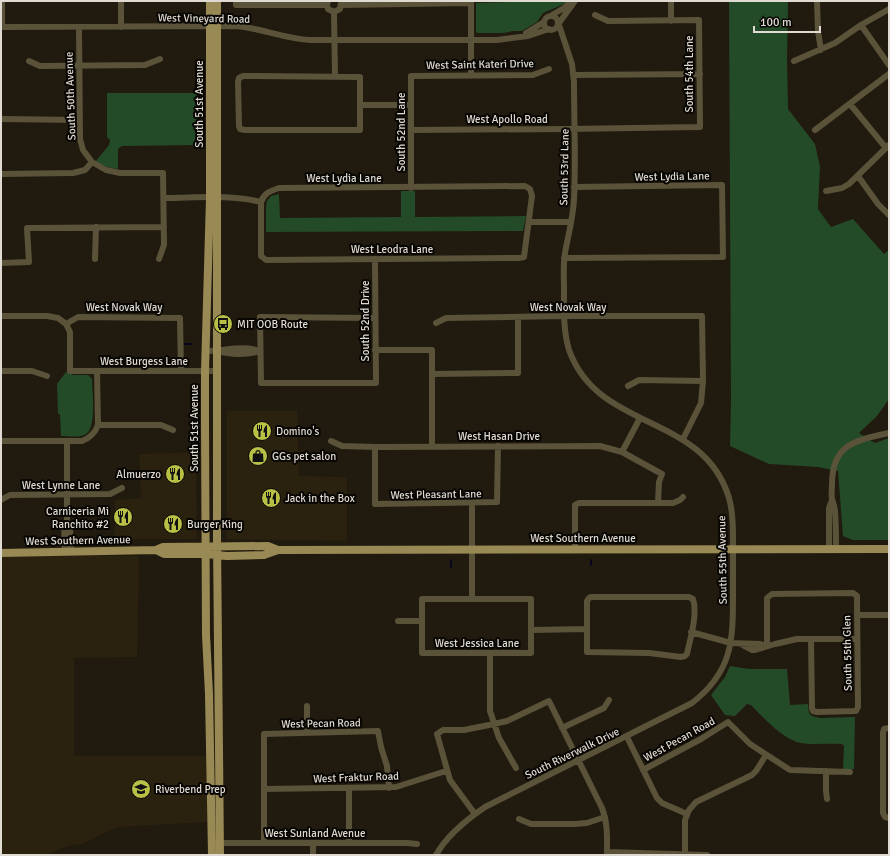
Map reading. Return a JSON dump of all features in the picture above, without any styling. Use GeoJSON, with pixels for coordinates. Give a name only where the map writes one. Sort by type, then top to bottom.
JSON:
{"type":"FeatureCollection","features":[{"type":"Feature","properties":{"kind":"main road","name":"South 51st Avenue"},"geometry":{"type":"LineString","coordinates":[[210,1],[214,26]]}},
{"type":"Feature","properties":{"kind":"main road","name":"South 51st Avenue"},"geometry":{"type":"LineString","coordinates":[[212,855],[216,843],[218,694],[218,351],[214,198],[214,26],[218,1]]}},
{"type":"Feature","properties":{"kind":"main road","name":"South 51st Avenue"},"geometry":{"type":"LineString","coordinates":[[214,198],[205,351],[205,550],[206,635],[216,843],[220,855]]}},
{"type":"Feature","properties":{"kind":"main road"},"geometry":{"type":"LineString","coordinates":[[205,458],[211,459],[218,481]]}},
{"type":"Feature","properties":{"kind":"main road","name":"West Southern Avenue"},"geometry":{"type":"LineString","coordinates":[[1,553],[156,550],[164,554],[205,550],[264,555],[278,550],[889,549]]}},
{"type":"Feature","properties":{"kind":"main road"},"geometry":{"type":"LineString","coordinates":[[209,694],[218,694]]}},
{"type":"Feature","properties":{"kind":"street"},"geometry":{"type":"LineString","coordinates":[[1,27],[2,1]]}},
{"type":"Feature","properties":{"kind":"street"},"geometry":{"type":"LineString","coordinates":[[120,1],[121,27]]}},
{"type":"Feature","properties":{"kind":"street"},"geometry":{"type":"LineString","coordinates":[[523,36],[526,32],[544,22],[547,17],[564,8],[571,1]]}},
{"type":"Feature","properties":{"kind":"street"},"geometry":{"type":"LineString","coordinates":[[551,30],[556,28],[575,1]]}},
{"type":"Feature","properties":{"kind":"street"},"geometry":{"type":"LineString","coordinates":[[595,15],[608,21],[671,21],[671,1]]}},
{"type":"Feature","properties":{"kind":"street"},"geometry":{"type":"LineString","coordinates":[[817,1],[818,31],[821,50]]}},
{"type":"Feature","properties":{"kind":"street"},"geometry":{"type":"LineString","coordinates":[[334,12],[340,9],[341,3],[471,2],[471,76]]}},
{"type":"Feature","properties":{"kind":"street"},"geometry":{"type":"LineString","coordinates":[[236,3],[327,3],[328,9],[334,12]]}},
{"type":"Feature","properties":{"kind":"street"},"geometry":{"type":"LineString","coordinates":[[794,61],[835,43],[889,8]]}},
{"type":"Feature","properties":{"kind":"street"},"geometry":{"type":"LineString","coordinates":[[334,12],[334,77]]}},
{"type":"Feature","properties":{"kind":"street","name":"South 53rd Lane"},"geometry":{"type":"LineString","coordinates":[[552,15],[558,18],[573,75],[574,207],[564,258],[565,333],[576,366],[584,379],[593,389],[609,402],[640,418]]}},
{"type":"Feature","properties":{"kind":"street","name":"South 54th Lane"},"geometry":{"type":"LineString","coordinates":[[671,21],[699,20],[700,127]]}},
{"type":"Feature","properties":{"kind":"street","name":"South 53rd Lane"},"geometry":{"type":"LineString","coordinates":[[544,22],[545,27],[551,30],[564,43]]}},
{"type":"Feature","properties":{"kind":"street"},"geometry":{"type":"LineString","coordinates":[[861,25],[889,65]]}},
{"type":"Feature","properties":{"kind":"street","name":"West Vineyard Road"},"geometry":{"type":"LineString","coordinates":[[1,27],[214,26],[254,28],[301,40],[502,39],[528,36],[551,30]]}},
{"type":"Feature","properties":{"kind":"street","name":"South 50th Avenue"},"geometry":{"type":"LineString","coordinates":[[78,27],[80,139],[84,150],[92,162]]}},
{"type":"Feature","properties":{"kind":"street"},"geometry":{"type":"LineString","coordinates":[[29,61],[40,66],[145,65],[160,59]]}},
{"type":"Feature","properties":{"kind":"street","name":"West Saint Kateri Drive"},"geometry":{"type":"LineString","coordinates":[[411,76],[533,76],[549,69]]}},
{"type":"Feature","properties":{"kind":"street"},"geometry":{"type":"LineString","coordinates":[[573,75],[700,74]]}},
{"type":"Feature","properties":{"kind":"street"},"geometry":{"type":"LineString","coordinates":[[815,130],[889,74]]}},
{"type":"Feature","properties":{"kind":"street"},"geometry":{"type":"LineString","coordinates":[[244,76],[334,77],[360,77],[360,130],[245,130],[240,129],[238,126],[239,78],[244,76]]}},
{"type":"Feature","properties":{"kind":"street","name":"South 52nd Lane"},"geometry":{"type":"LineString","coordinates":[[411,76],[412,188]]}},
{"type":"Feature","properties":{"kind":"street"},"geometry":{"type":"LineString","coordinates":[[826,190],[842,188],[849,184],[888,147],[850,104]]}},
{"type":"Feature","properties":{"kind":"street"},"geometry":{"type":"LineString","coordinates":[[360,105],[411,105]]}},
{"type":"Feature","properties":{"kind":"street"},"geometry":{"type":"LineString","coordinates":[[1,119],[79,120]]}},
{"type":"Feature","properties":{"kind":"street","name":"West Apollo Road"},"geometry":{"type":"LineString","coordinates":[[411,130],[700,127]]}},
{"type":"Feature","properties":{"kind":"street"},"geometry":{"type":"LineString","coordinates":[[1,174],[73,173],[85,170],[92,162],[106,170],[120,173],[163,173],[164,245],[159,259]]}},
{"type":"Feature","properties":{"kind":"street"},"geometry":{"type":"LineString","coordinates":[[858,176],[878,204],[889,215]]}},
{"type":"Feature","properties":{"kind":"street","name":"West Lydia Lane"},"geometry":{"type":"LineString","coordinates":[[564,258],[723,257],[722,185],[574,187]]}},
{"type":"Feature","properties":{"kind":"street","name":"West Lydia Lane"},"geometry":{"type":"LineString","coordinates":[[261,202],[263,196],[268,192],[279,188],[525,186],[530,189],[532,196],[529,222]]}},
{"type":"Feature","properties":{"kind":"street"},"geometry":{"type":"LineString","coordinates":[[164,198],[247,199],[261,202]]}},
{"type":"Feature","properties":{"kind":"street","name":"West Leodra Lane"},"geometry":{"type":"LineString","coordinates":[[261,202],[261,256],[266,260],[519,258],[524,257],[529,222]]}},
{"type":"Feature","properties":{"kind":"street"},"geometry":{"type":"LineString","coordinates":[[529,222],[571,222]]}},
{"type":"Feature","properties":{"kind":"street"},"geometry":{"type":"LineString","coordinates":[[95,259],[96,227]]}},
{"type":"Feature","properties":{"kind":"street"},"geometry":{"type":"LineString","coordinates":[[1,263],[29,262],[28,228],[164,227]]}},
{"type":"Feature","properties":{"kind":"street","name":"South 52nd Drive"},"geometry":{"type":"LineString","coordinates":[[260,351],[261,383],[376,383],[375,259]]}},
{"type":"Feature","properties":{"kind":"street"},"geometry":{"type":"LineString","coordinates":[[1,316],[47,316],[58,318],[66,324]]}},
{"type":"Feature","properties":{"kind":"street","name":"West Novak Way"},"geometry":{"type":"LineString","coordinates":[[436,323],[446,318],[702,316],[703,381]]}},
{"type":"Feature","properties":{"kind":"street","name":"West Novak Way"},"geometry":{"type":"LineString","coordinates":[[66,324],[78,317],[180,318],[181,371]]}},
{"type":"Feature","properties":{"kind":"street"},"geometry":{"type":"LineString","coordinates":[[205,351],[253,348],[260,351],[260,317],[375,318]]}},
{"type":"Feature","properties":{"kind":"street"},"geometry":{"type":"LineString","coordinates":[[432,374],[518,372],[518,317]]}},
{"type":"Feature","properties":{"kind":"street","name":"West Burgess Lane"},"geometry":{"type":"LineString","coordinates":[[66,324],[70,332],[70,371],[218,371]]}},
{"type":"Feature","properties":{"kind":"street"},"geometry":{"type":"LineString","coordinates":[[375,350],[432,350],[432,447]]}},
{"type":"Feature","properties":{"kind":"street"},"geometry":{"type":"LineString","coordinates":[[1,371],[32,371],[47,376]]}},
{"type":"Feature","properties":{"kind":"street"},"geometry":{"type":"LineString","coordinates":[[1,441],[85,440],[94,432],[98,425],[97,371]]}},
{"type":"Feature","properties":{"kind":"street"},"geometry":{"type":"LineString","coordinates":[[628,386],[639,380],[703,381],[701,404],[682,439]]}},
{"type":"Feature","properties":{"kind":"street"},"geometry":{"type":"LineString","coordinates":[[622,452],[640,418]]}},
{"type":"Feature","properties":{"kind":"street","name":"South 55th Avenue"},"geometry":{"type":"LineString","coordinates":[[640,418],[682,439],[705,457],[717,472],[724,485],[732,510],[733,624],[731,643],[726,662],[720,672]]}},
{"type":"Feature","properties":{"kind":"street"},"geometry":{"type":"LineString","coordinates":[[98,425],[161,425],[173,430]]}},
{"type":"Feature","properties":{"kind":"street"},"geometry":{"type":"LineString","coordinates":[[832,549],[832,521],[835,509],[832,500],[832,468],[839,454],[848,446],[858,440],[889,433]]}},
{"type":"Feature","properties":{"kind":"street"},"geometry":{"type":"LineString","coordinates":[[67,441],[67,521],[64,526],[68,552]]}},
{"type":"Feature","properties":{"kind":"street","name":"West Hasan Drive"},"geometry":{"type":"LineString","coordinates":[[332,441],[342,446],[375,447],[600,446],[622,452],[662,474],[659,482],[658,503]]}},
{"type":"Feature","properties":{"kind":"street","name":"West Pleasant Lane"},"geometry":{"type":"LineString","coordinates":[[375,447],[375,504],[497,502],[498,446]]}},
{"type":"Feature","properties":{"kind":"street","name":"West Lynne Lane"},"geometry":{"type":"LineString","coordinates":[[1,500],[10,495],[110,494],[122,488]]}},
{"type":"Feature","properties":{"kind":"street"},"geometry":{"type":"LineString","coordinates":[[575,549],[575,505],[579,503],[672,503],[683,497]]}},
{"type":"Feature","properties":{"kind":"street"},"geometry":{"type":"LineString","coordinates":[[472,503],[472,599]]}},
{"type":"Feature","properties":{"kind":"street","name":"South 55th Glen"},"geometry":{"type":"LineString","coordinates":[[767,646],[767,598],[772,594],[856,594],[858,700],[856,711],[813,711],[811,639]]}},
{"type":"Feature","properties":{"kind":"street"},"geometry":{"type":"LineString","coordinates":[[689,597],[693,599],[695,603],[687,654],[685,656],[642,652],[587,652],[587,630],[589,598],[689,597]]}},
{"type":"Feature","properties":{"kind":"street"},"geometry":{"type":"LineString","coordinates":[[398,621],[422,621],[422,599],[531,599],[531,630],[587,630]]}},
{"type":"Feature","properties":{"kind":"street"},"geometry":{"type":"LineString","coordinates":[[857,615],[889,615]]}},
{"type":"Feature","properties":{"kind":"street","name":"West Jessica Lane"},"geometry":{"type":"LineString","coordinates":[[422,621],[422,653],[531,653],[531,630]]}},
{"type":"Feature","properties":{"kind":"street"},"geometry":{"type":"LineString","coordinates":[[691,632],[731,643],[741,644],[752,650],[755,647],[767,646],[797,639],[857,639]]}},
{"type":"Feature","properties":{"kind":"street"},"geometry":{"type":"LineString","coordinates":[[490,653],[490,711],[499,738],[516,768]]}},
{"type":"Feature","properties":{"kind":"street","name":"South Riverwalk Drive"},"geometry":{"type":"LineString","coordinates":[[439,854],[454,831],[485,807],[627,737],[692,703],[705,692],[720,672]]}},
{"type":"Feature","properties":{"kind":"street"},"geometry":{"type":"LineString","coordinates":[[562,728],[604,708],[609,700]]}},
{"type":"Feature","properties":{"kind":"street"},"geometry":{"type":"LineString","coordinates":[[475,814],[450,780],[446,771],[438,734],[443,730],[464,730],[507,721],[549,701],[606,817],[607,854],[685,853],[707,855]]}},
{"type":"Feature","properties":{"kind":"street"},"geometry":{"type":"LineString","coordinates":[[307,706],[307,733]]}},
{"type":"Feature","properties":{"kind":"street","name":"West Pecan Road"},"geometry":{"type":"LineString","coordinates":[[643,770],[701,739],[728,722],[750,744],[790,770],[850,772]]}},
{"type":"Feature","properties":{"kind":"street"},"geometry":{"type":"LineString","coordinates":[[887,729],[883,813],[887,818]]}},
{"type":"Feature","properties":{"kind":"street","name":"West Pecan Road"},"geometry":{"type":"LineString","coordinates":[[264,789],[264,734],[378,731],[381,748],[387,766],[389,788]]}},
{"type":"Feature","properties":{"kind":"street"},"geometry":{"type":"LineString","coordinates":[[627,737],[657,798],[662,803],[687,814]]}},
{"type":"Feature","properties":{"kind":"street"},"geometry":{"type":"LineString","coordinates":[[685,853],[685,820],[687,814],[696,802],[752,775],[766,755]]}},
{"type":"Feature","properties":{"kind":"street","name":"West Fraktur Road"},"geometry":{"type":"LineString","coordinates":[[264,789],[402,787],[446,771]]}},
{"type":"Feature","properties":{"kind":"street"},"geometry":{"type":"LineString","coordinates":[[826,771],[827,799]]}},
{"type":"Feature","properties":{"kind":"street"},"geometry":{"type":"LineString","coordinates":[[349,788],[349,843]]}},
{"type":"Feature","properties":{"kind":"street"},"geometry":{"type":"LineString","coordinates":[[264,789],[264,843]]}},
{"type":"Feature","properties":{"kind":"street"},"geometry":{"type":"LineString","coordinates":[[519,819],[531,824],[575,824],[587,823],[606,817]]}},
{"type":"Feature","properties":{"kind":"street","name":"West Sunland Avenue"},"geometry":{"type":"LineString","coordinates":[[216,843],[417,844]]}},
{"type":"Feature","properties":{"kind":"street"},"geometry":{"type":"LineString","coordinates":[[313,843],[313,855]]}},
{"type":"Feature","properties":{"kind":"shaded area"},"geometry":{"type":"Polygon","coordinates":[[[227,411],[297,411],[299,476],[347,477],[347,541],[227,539],[227,411]]]}},
{"type":"Feature","properties":{"kind":"shaded area"},"geometry":{"type":"Polygon","coordinates":[[[196,452],[197,539],[115,539],[115,500],[141,498],[139,454],[196,452]]]}},
{"type":"Feature","properties":{"kind":"shaded area"},"geometry":{"type":"Polygon","coordinates":[[[14,555],[139,556],[137,657],[74,658],[74,756],[207,756],[208,822],[117,827],[78,846],[75,844],[59,849],[49,855],[1,855],[1,557],[14,555]]]}},
{"type":"Feature","properties":{"kind":"green space"},"geometry":{"type":"Polygon","coordinates":[[[567,1],[562,5],[543,13],[537,22],[522,31],[504,33],[476,32],[476,3],[567,1]]]}},
{"type":"Feature","properties":{"kind":"green space"},"geometry":{"type":"Polygon","coordinates":[[[729,1],[788,1],[788,109],[815,144],[820,167],[818,209],[831,227],[853,219],[884,254],[889,250],[889,399],[877,416],[859,433],[875,443],[889,438],[889,540],[853,540],[843,536],[838,471],[818,467],[769,464],[730,446],[729,1]]]}},
{"type":"Feature","properties":{"kind":"green space"},"geometry":{"type":"Polygon","coordinates":[[[107,93],[197,93],[197,145],[122,146],[118,149],[118,169],[101,164],[96,161],[109,145],[110,140],[107,137],[107,93]]]}},
{"type":"Feature","properties":{"kind":"green space"},"geometry":{"type":"Polygon","coordinates":[[[401,191],[415,191],[415,217],[526,216],[523,231],[266,232],[266,208],[267,201],[271,196],[279,194],[280,218],[401,217],[401,191]]]}},
{"type":"Feature","properties":{"kind":"green space"},"geometry":{"type":"Polygon","coordinates":[[[66,372],[73,375],[88,375],[92,379],[92,424],[86,434],[81,436],[61,436],[60,414],[58,414],[57,384],[66,372]]]}},
{"type":"Feature","properties":{"kind":"green space"},"geometry":{"type":"Polygon","coordinates":[[[730,666],[749,669],[787,669],[790,705],[808,704],[809,713],[812,716],[820,718],[855,717],[854,769],[843,769],[844,746],[842,744],[806,744],[794,741],[780,733],[751,705],[747,704],[735,716],[725,715],[711,695],[725,677],[730,666]]]}},
{"type":"Feature","properties":{"kind":"waterway"},"geometry":{"type":"LineString","coordinates":[[185,344],[192,344]]}},
{"type":"Feature","properties":{"kind":"waterway"},"geometry":{"type":"LineString","coordinates":[[451,560],[451,567]]}},
{"type":"Feature","properties":{"kind":"waterway"},"geometry":{"type":"LineString","coordinates":[[591,560],[591,565]]}},
{"type":"Feature","properties":{"kind":"place","name":"MIT OOB Route"},"geometry":{"type":"Point","coordinates":[223,324]}},
{"type":"Feature","properties":{"kind":"place","name":"Domino's"},"geometry":{"type":"Point","coordinates":[262,431]}},
{"type":"Feature","properties":{"kind":"place","name":"GGs pet salon"},"geometry":{"type":"Point","coordinates":[258,456]}},
{"type":"Feature","properties":{"kind":"place","name":"Almuerzo"},"geometry":{"type":"Point","coordinates":[175,474]}},
{"type":"Feature","properties":{"kind":"place","name":"Jack in the Box"},"geometry":{"type":"Point","coordinates":[271,498]}},
{"type":"Feature","properties":{"kind":"place","name":"Carniceria Mi Ranchito #2"},"geometry":{"type":"Point","coordinates":[123,517]}},
{"type":"Feature","properties":{"kind":"place","name":"Burger King"},"geometry":{"type":"Point","coordinates":[173,524]}},
{"type":"Feature","properties":{"kind":"place","name":"Riverbend Prep"},"geometry":{"type":"Point","coordinates":[141,789]}}]}
